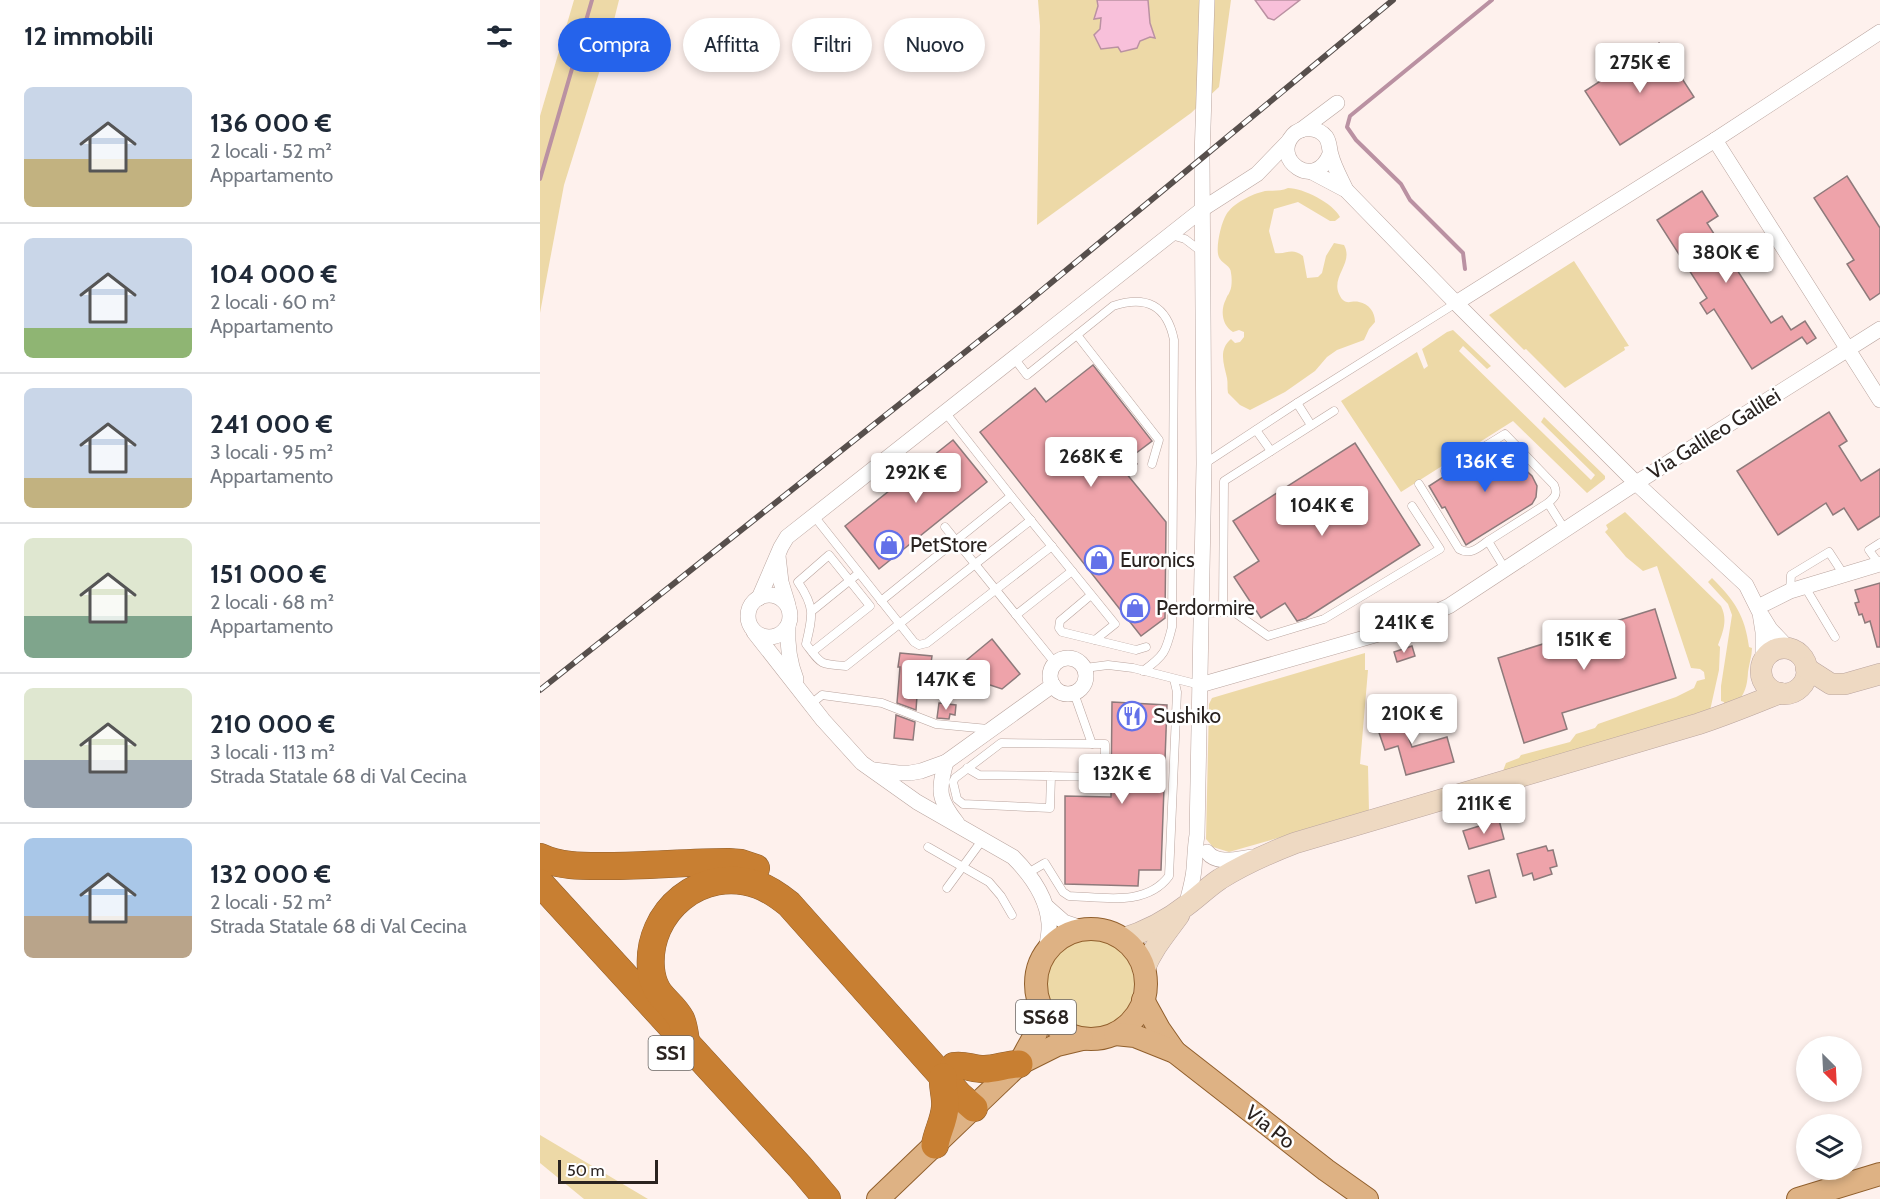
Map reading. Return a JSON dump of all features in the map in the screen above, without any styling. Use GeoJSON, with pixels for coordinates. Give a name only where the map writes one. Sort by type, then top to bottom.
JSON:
{"type":"FeatureCollection","features":[{"type":"Feature","properties":{"kind":"highway"},"geometry":{"type":"LineString","coordinates":[[540,856],[558,863],[585,866],[728,862],[750,866],[769,874],[797,895],[948,1072],[959,1095],[978,1104]]}},
{"type":"Feature","properties":{"kind":"highway","name":"SS1"},"geometry":{"type":"LineString","coordinates":[[686,1042],[682,1020],[658,993],[654,983],[650,962],[655,936],[666,913],[686,894],[710,883],[737,880],[764,887],[789,904],[948,1072]]}},
{"type":"Feature","properties":{"kind":"highway","name":"SS1"},"geometry":{"type":"LineString","coordinates":[[540,883],[686,1042],[813,1195]]}},
{"type":"Feature","properties":{"kind":"highway","name":"SS1"},"geometry":{"type":"LineString","coordinates":[[540,908],[813,1195]]}},
{"type":"Feature","properties":{"kind":"highway"},"geometry":{"type":"LineString","coordinates":[[948,1072],[961,1065],[983,1069],[1019,1064]]}},
{"type":"Feature","properties":{"kind":"highway"},"geometry":{"type":"LineString","coordinates":[[935,1145],[945,1106],[948,1072]]}},
{"type":"Feature","properties":{"kind":"main road"},"geometry":{"type":"LineString","coordinates":[[1746,706],[1756,694],[1762,667],[1774,650],[1788,648],[1800,655],[1806,668],[1831,684],[1845,684],[1880,674]]}},
{"type":"Feature","properties":{"kind":"main road"},"geometry":{"type":"LineString","coordinates":[[1762,667],[1767,686],[1780,693]]}},
{"type":"Feature","properties":{"kind":"main road"},"geometry":{"type":"LineString","coordinates":[[1122,939],[1141,933],[1186,906],[1234,870],[1295,843],[1737,711],[1780,693],[1794,691],[1804,681],[1806,668]]}},
{"type":"Feature","properties":{"kind":"main road"},"geometry":{"type":"LineString","coordinates":[[1144,970],[1149,956],[1186,906]]}},
{"type":"Feature","properties":{"kind":"main road"},"geometry":{"type":"LineString","coordinates":[[1046,951],[1063,936],[1084,929],[1107,931],[1122,939],[1135,951],[1144,970],[1146,986],[1143,1000],[1133,1020],[1115,1034]]}},
{"type":"Feature","properties":{"kind":"main road","name":"SS68"},"geometry":{"type":"LineString","coordinates":[[878,1199],[1019,1064],[1036,1033],[1040,1006],[1035,983],[1040,961],[1046,951]]}},
{"type":"Feature","properties":{"kind":"main road","name":"Via Po"},"geometry":{"type":"LineString","coordinates":[[1143,1000],[1175,1052]]}},
{"type":"Feature","properties":{"kind":"main road","name":"SS68"},"geometry":{"type":"LineString","coordinates":[[1040,1006],[1052,1024],[1061,1031],[1082,1039]]}},
{"type":"Feature","properties":{"kind":"main road","name":"SS68"},"geometry":{"type":"LineString","coordinates":[[1019,1064],[1057,1045],[1115,1034]]}},
{"type":"Feature","properties":{"kind":"main road","name":"Via Po"},"geometry":{"type":"LineString","coordinates":[[1115,1034],[1135,1036],[1175,1052],[1326,1170],[1367,1199]]}},
{"type":"Feature","properties":{"kind":"main road"},"geometry":{"type":"LineString","coordinates":[[1798,1199],[1880,1174]]}},
{"type":"Feature","properties":{"kind":"street"},"geometry":{"type":"LineString","coordinates":[[1186,906],[1197,835],[1204,464],[1202,158],[1207,0]]}},
{"type":"Feature","properties":{"kind":"street"},"geometry":{"type":"LineString","coordinates":[[1456,303],[1715,140],[1880,32]]}},
{"type":"Feature","properties":{"kind":"street"},"geometry":{"type":"LineString","coordinates":[[759,598],[787,537],[1204,208],[1257,174],[1293,134],[1338,103],[1326,137]]}},
{"type":"Feature","properties":{"kind":"street"},"geometry":{"type":"LineString","coordinates":[[1301,130],[1310,128],[1319,131],[1330,145],[1327,162],[1312,172]]}},
{"type":"Feature","properties":{"kind":"street"},"geometry":{"type":"LineString","coordinates":[[1715,140],[1880,400]]}},
{"type":"Feature","properties":{"kind":"street"},"geometry":{"type":"LineString","coordinates":[[1200,685],[1403,627],[1449,606],[1636,483],[1346,190],[1312,172],[1295,167],[1289,159],[1288,142]]}},
{"type":"Feature","properties":{"kind":"street"},"geometry":{"type":"LineString","coordinates":[[1330,154],[1346,190]]}},
{"type":"Feature","properties":{"kind":"street"},"geometry":{"type":"LineString","coordinates":[[1257,174],[1295,167]]}},
{"type":"Feature","properties":{"kind":"street","name":"Via Galileo Galilei"},"geometry":{"type":"LineString","coordinates":[[1788,648],[1770,629],[1746,585],[1636,483],[1880,329]]}},
{"type":"Feature","properties":{"kind":"street"},"geometry":{"type":"LineString","coordinates":[[778,556],[781,582],[791,616],[787,643],[790,665],[800,690]]}},
{"type":"Feature","properties":{"kind":"street"},"geometry":{"type":"LineString","coordinates":[[1762,667],[1763,632],[1759,610],[1798,589],[1879,564]]}},
{"type":"Feature","properties":{"kind":"street"},"geometry":{"type":"LineString","coordinates":[[788,606],[775,596],[759,598],[754,601],[748,611],[748,622],[811,704],[862,763],[917,802],[1013,857],[1028,873],[1047,907],[1065,922],[1084,929]]}},
{"type":"Feature","properties":{"kind":"street"},"geometry":{"type":"LineString","coordinates":[[754,632],[769,638],[780,635],[788,627]]}},
{"type":"Feature","properties":{"kind":"street"},"geometry":{"type":"LineString","coordinates":[[1071,658],[1082,663],[1085,668],[1086,680],[1074,693],[1062,692],[1053,685],[1050,674],[1055,663],[1071,658]]}},
{"type":"Feature","properties":{"kind":"street"},"geometry":{"type":"LineString","coordinates":[[871,769],[898,773],[921,771],[946,762],[1053,685]]}},
{"type":"Feature","properties":{"kind":"street"},"geometry":{"type":"LineString","coordinates":[[946,762],[942,777],[941,797],[945,808],[960,827]]}},
{"type":"Feature","properties":{"kind":"street"},"geometry":{"type":"LineString","coordinates":[[1197,835],[1210,856],[1220,860],[1266,855]]}},
{"type":"Feature","properties":{"kind":"street"},"geometry":{"type":"LineString","coordinates":[[1207,852],[1214,884]]}},
{"type":"Feature","properties":{"kind":"street"},"geometry":{"type":"LineString","coordinates":[[1194,866],[1201,875],[1214,884]]}},
{"type":"Feature","properties":{"kind":"street"},"geometry":{"type":"LineString","coordinates":[[1046,951],[1049,925],[1047,907]]}},
{"type":"Feature","properties":{"kind":"lane"},"geometry":{"type":"LineString","coordinates":[[1170,235],[1185,239],[1204,254]]}},
{"type":"Feature","properties":{"kind":"lane"},"geometry":{"type":"LineString","coordinates":[[1014,358],[1027,375],[1113,306],[1134,301],[1146,302],[1159,308],[1172,326],[1174,340],[1172,627],[1168,643],[1160,659],[1143,671]]}},
{"type":"Feature","properties":{"kind":"lane"},"geometry":{"type":"LineString","coordinates":[[1204,464],[1456,303]]}},
{"type":"Feature","properties":{"kind":"lane"},"geometry":{"type":"LineString","coordinates":[[1077,335],[1159,440],[1152,464]]}},
{"type":"Feature","properties":{"kind":"lane"},"geometry":{"type":"LineString","coordinates":[[1297,403],[1311,425]]}},
{"type":"Feature","properties":{"kind":"lane"},"geometry":{"type":"LineString","coordinates":[[1223,612],[1224,481],[1334,411]]}},
{"type":"Feature","properties":{"kind":"lane"},"geometry":{"type":"LineString","coordinates":[[945,412],[1115,624],[1095,640]]}},
{"type":"Feature","properties":{"kind":"lane"},"geometry":{"type":"LineString","coordinates":[[1256,429],[1271,451]]}},
{"type":"Feature","properties":{"kind":"lane"},"geometry":{"type":"LineString","coordinates":[[1419,484],[1464,552],[1471,552],[1548,503],[1556,495],[1554,485],[1505,434],[1445,471]]}},
{"type":"Feature","properties":{"kind":"lane"},"geometry":{"type":"LineString","coordinates":[[881,601],[1011,496]]}},
{"type":"Feature","properties":{"kind":"lane"},"geometry":{"type":"LineString","coordinates":[[1548,503],[1565,530]]}},
{"type":"Feature","properties":{"kind":"lane"},"geometry":{"type":"LineString","coordinates":[[1202,613],[1234,612],[1268,636],[1324,619],[1440,549],[1412,506]]}},
{"type":"Feature","properties":{"kind":"lane"},"geometry":{"type":"LineString","coordinates":[[814,516],[899,624],[919,645],[927,643],[1052,546]]}},
{"type":"Feature","properties":{"kind":"lane"},"geometry":{"type":"LineString","coordinates":[[812,652],[870,606],[829,555],[798,582],[812,606],[811,625],[806,644],[819,662],[826,665],[846,666],[1031,520]]}},
{"type":"Feature","properties":{"kind":"lane"},"geometry":{"type":"LineString","coordinates":[[945,527],[1055,663]]}},
{"type":"Feature","properties":{"kind":"lane"},"geometry":{"type":"LineString","coordinates":[[1488,541],[1505,568]]}},
{"type":"Feature","properties":{"kind":"lane"},"geometry":{"type":"LineString","coordinates":[[1879,564],[1869,550],[1880,543]]}},
{"type":"Feature","properties":{"kind":"lane"},"geometry":{"type":"LineString","coordinates":[[1835,637],[1798,589],[1791,575],[1829,552],[1844,575]]}},
{"type":"Feature","properties":{"kind":"lane"},"geometry":{"type":"LineString","coordinates":[[1016,615],[1072,571]]}},
{"type":"Feature","properties":{"kind":"lane"},"geometry":{"type":"LineString","coordinates":[[812,611],[859,573]]}},
{"type":"Feature","properties":{"kind":"lane"},"geometry":{"type":"LineString","coordinates":[[1091,595],[1060,621],[1062,632],[1136,650],[1146,647]]}},
{"type":"Feature","properties":{"kind":"lane"},"geometry":{"type":"LineString","coordinates":[[1085,668],[1108,665],[1200,685]]}},
{"type":"Feature","properties":{"kind":"lane"},"geometry":{"type":"LineString","coordinates":[[1028,873],[1045,863],[1053,879],[1069,896],[1134,898],[1155,890],[1163,884],[1169,876],[1177,692],[1174,679]]}},
{"type":"Feature","properties":{"kind":"lane"},"geometry":{"type":"LineString","coordinates":[[1074,693],[1092,744]]}},
{"type":"Feature","properties":{"kind":"lane"},"geometry":{"type":"LineString","coordinates":[[811,704],[822,695],[882,703],[936,724],[992,729]]}},
{"type":"Feature","properties":{"kind":"lane"},"geometry":{"type":"LineString","coordinates":[[968,768],[979,775],[1051,776],[1105,777],[1105,744],[1001,743],[968,768],[955,778],[953,782],[957,799],[963,804],[1050,808],[1051,776]]}},
{"type":"Feature","properties":{"kind":"lane"},"geometry":{"type":"LineString","coordinates":[[947,888],[983,838]]}},
{"type":"Feature","properties":{"kind":"lane"},"geometry":{"type":"LineString","coordinates":[[928,847],[989,882],[1001,896],[1012,915]]}},
{"type":"Feature","properties":{"kind":"shaded area"},"geometry":{"type":"Polygon","coordinates":[[[574,0],[619,0],[614,18],[569,18],[574,0]]]}},
{"type":"Feature","properties":{"kind":"shaded area"},"geometry":{"type":"Polygon","coordinates":[[[1038,0],[1097,0],[1095,18],[1101,18],[1100,29],[1094,36],[1101,49],[1150,37],[1155,38],[1150,23],[1148,0],[1231,0],[1219,87],[1191,113],[1037,225],[1040,26],[1038,0]]]}},
{"type":"Feature","properties":{"kind":"shaded area"},"geometry":{"type":"Polygon","coordinates":[[[1097,0],[1148,0],[1150,23],[1155,38],[1150,37],[1140,41],[1137,48],[1121,52],[1118,47],[1101,49],[1094,35],[1100,29],[1101,18],[1094,19],[1098,6],[1097,0]]]}},
{"type":"Feature","properties":{"kind":"shaded area"},"geometry":{"type":"Polygon","coordinates":[[[1255,0],[1300,0],[1274,20],[1268,18],[1255,0]]]}},
{"type":"Feature","properties":{"kind":"shaded area"},"geometry":{"type":"Polygon","coordinates":[[[558,55],[558,72],[599,72],[564,185],[540,313],[540,116],[558,55]]]}},
{"type":"Feature","properties":{"kind":"shaded area"},"geometry":{"type":"Polygon","coordinates":[[[1288,188],[1317,197],[1340,217],[1335,221],[1330,221],[1298,202],[1274,209],[1269,231],[1275,253],[1299,253],[1303,256],[1307,278],[1318,277],[1322,273],[1326,256],[1334,243],[1344,245],[1346,258],[1338,281],[1339,294],[1346,302],[1363,303],[1371,309],[1375,322],[1364,340],[1337,350],[1327,357],[1315,371],[1285,392],[1250,410],[1240,405],[1228,393],[1224,348],[1231,339],[1235,343],[1240,342],[1244,337],[1244,332],[1239,330],[1233,332],[1224,322],[1223,308],[1231,289],[1232,277],[1230,269],[1218,255],[1219,237],[1226,215],[1238,203],[1260,192],[1288,188]]]}},
{"type":"Feature","properties":{"kind":"shaded area"},"geometry":{"type":"Polygon","coordinates":[[[1574,261],[1629,346],[1624,347],[1625,350],[1565,388],[1489,315],[1574,261]]]}},
{"type":"Feature","properties":{"kind":"shaded area"},"geometry":{"type":"Polygon","coordinates":[[[1453,330],[1491,366],[1487,369],[1463,346],[1459,351],[1591,480],[1595,475],[1541,422],[1544,417],[1605,476],[1605,479],[1587,493],[1513,421],[1401,492],[1341,401],[1417,352],[1424,369],[1428,366],[1422,349],[1453,330]]]}},
{"type":"Feature","properties":{"kind":"shaded area"},"geometry":{"type":"Polygon","coordinates":[[[1625,512],[1721,606],[1724,626],[1718,645],[1720,647],[1719,670],[1709,715],[1501,776],[1506,763],[1521,755],[1570,742],[1576,734],[1676,697],[1694,688],[1697,681],[1705,679],[1704,672],[1691,668],[1657,566],[1643,571],[1626,557],[1605,532],[1608,529],[1606,525],[1625,512]]]}},
{"type":"Feature","properties":{"kind":"shaded area"},"geometry":{"type":"Polygon","coordinates":[[[1712,578],[1737,609],[1745,626],[1749,647],[1752,648],[1742,696],[1723,712],[1721,686],[1732,615],[1728,604],[1708,582],[1712,578]]]}},
{"type":"Feature","properties":{"kind":"shaded area"},"geometry":{"type":"Polygon","coordinates":[[[1365,653],[1365,670],[1368,670],[1360,764],[1368,766],[1369,812],[1229,852],[1213,847],[1206,839],[1209,704],[1212,698],[1365,653]]]}},
{"type":"Feature","properties":{"kind":"shaded area"},"geometry":{"type":"Polygon","coordinates":[[[1089,939],[1106,942],[1121,952],[1131,967],[1134,984],[1131,1001],[1121,1016],[1106,1026],[1089,1029],[1072,1026],[1057,1016],[1047,1001],[1044,984],[1047,967],[1057,952],[1072,942],[1089,939]]]}},
{"type":"Feature","properties":{"kind":"shaded area"},"geometry":{"type":"Polygon","coordinates":[[[540,1135],[648,1199],[584,1199],[540,1163],[540,1135]]]}},
{"type":"Feature","properties":{"kind":"building"},"geometry":{"type":"Polygon","coordinates":[[[1659,43],[1694,97],[1620,145],[1585,91],[1659,43]]]}},
{"type":"Feature","properties":{"kind":"building"},"geometry":{"type":"Polygon","coordinates":[[[1847,176],[1880,228],[1880,293],[1870,300],[1847,264],[1854,260],[1814,198],[1847,176]]]}},
{"type":"Feature","properties":{"kind":"building"},"geometry":{"type":"Polygon","coordinates":[[[1702,191],[1718,216],[1707,223],[1771,323],[1782,316],[1791,330],[1805,321],[1816,338],[1807,344],[1802,337],[1752,369],[1714,309],[1707,314],[1700,303],[1707,298],[1657,220],[1702,191]]]}},
{"type":"Feature","properties":{"kind":"building"},"geometry":{"type":"Polygon","coordinates":[[[1093,365],[1152,441],[1131,457],[1137,464],[1126,473],[1166,522],[1165,618],[1141,636],[980,432],[1035,388],[1046,402],[1093,365]]]}},
{"type":"Feature","properties":{"kind":"building"},"geometry":{"type":"Polygon","coordinates":[[[1829,412],[1847,441],[1839,446],[1861,481],[1880,469],[1880,516],[1858,530],[1844,508],[1833,515],[1826,503],[1778,535],[1737,471],[1829,412]]]}},
{"type":"Feature","properties":{"kind":"building"},"geometry":{"type":"Polygon","coordinates":[[[953,440],[987,482],[879,569],[845,526],[953,440]]]}},
{"type":"Feature","properties":{"kind":"building"},"geometry":{"type":"Polygon","coordinates":[[[1355,443],[1420,545],[1306,618],[1297,621],[1285,603],[1261,618],[1234,577],[1259,561],[1233,521],[1355,443]]]}},
{"type":"Feature","properties":{"kind":"building"},"geometry":{"type":"Polygon","coordinates":[[[1499,445],[1532,476],[1537,486],[1536,497],[1532,504],[1466,545],[1445,507],[1442,508],[1429,486],[1466,465],[1467,467],[1499,445]]]}},
{"type":"Feature","properties":{"kind":"building"},"geometry":{"type":"Polygon","coordinates":[[[1880,583],[1880,647],[1877,647],[1870,621],[1865,623],[1862,614],[1859,615],[1855,603],[1859,602],[1855,590],[1880,583]]]}},
{"type":"Feature","properties":{"kind":"building"},"geometry":{"type":"Polygon","coordinates":[[[1655,609],[1676,678],[1562,713],[1567,729],[1524,743],[1498,658],[1655,609]]]}},
{"type":"Feature","properties":{"kind":"building"},"geometry":{"type":"Polygon","coordinates":[[[992,639],[1020,674],[1002,689],[978,681],[963,663],[992,639]]]}},
{"type":"Feature","properties":{"kind":"building"},"geometry":{"type":"Polygon","coordinates":[[[1412,646],[1415,656],[1397,662],[1394,652],[1412,646]]]}},
{"type":"Feature","properties":{"kind":"building"},"geometry":{"type":"Polygon","coordinates":[[[900,653],[932,656],[930,670],[919,669],[916,710],[897,703],[900,653]]]}},
{"type":"Feature","properties":{"kind":"building"},"geometry":{"type":"Polygon","coordinates":[[[1112,702],[1167,705],[1161,870],[1139,870],[1138,886],[1065,884],[1065,796],[1111,797],[1112,702]]]}},
{"type":"Feature","properties":{"kind":"building"},"geometry":{"type":"Polygon","coordinates":[[[939,703],[956,705],[955,715],[950,714],[949,719],[937,718],[939,703]]]}},
{"type":"Feature","properties":{"kind":"building"},"geometry":{"type":"Polygon","coordinates":[[[1397,709],[1401,710],[1412,747],[1447,737],[1454,762],[1406,775],[1398,746],[1385,750],[1376,724],[1375,716],[1397,709]]]}},
{"type":"Feature","properties":{"kind":"building"},"geometry":{"type":"Polygon","coordinates":[[[896,715],[915,722],[913,740],[894,738],[896,715]]]}},
{"type":"Feature","properties":{"kind":"building"},"geometry":{"type":"Polygon","coordinates":[[[1499,820],[1504,839],[1469,849],[1463,831],[1499,820]]]}},
{"type":"Feature","properties":{"kind":"building"},"geometry":{"type":"Polygon","coordinates":[[[1546,846],[1548,851],[1553,850],[1557,866],[1550,868],[1552,874],[1534,880],[1532,873],[1523,876],[1517,854],[1546,846]]]}},
{"type":"Feature","properties":{"kind":"building"},"geometry":{"type":"Polygon","coordinates":[[[1489,870],[1496,897],[1476,903],[1468,876],[1489,870]]]}},
{"type":"Feature","properties":{"kind":"waterway"},"geometry":{"type":"LineString","coordinates":[[540,179],[592,0]]}},
{"type":"Feature","properties":{"kind":"waterway"},"geometry":{"type":"LineString","coordinates":[[1465,269],[1463,253],[1410,200],[1401,184],[1356,140],[1347,127],[1350,116],[1492,0]]}},
{"type":"Feature","properties":{"kind":"railway"},"geometry":{"type":"LineString","coordinates":[[540,690],[1023,306],[1393,0]]}},
{"type":"Feature","properties":{"kind":"place","name":"PetStore"},"geometry":{"type":"Point","coordinates":[889,545]}},
{"type":"Feature","properties":{"kind":"place","name":"Euronics"},"geometry":{"type":"Point","coordinates":[1099,560]}},
{"type":"Feature","properties":{"kind":"place","name":"Perdormire"},"geometry":{"type":"Point","coordinates":[1135,608]}},
{"type":"Feature","properties":{"kind":"place","name":"Sushiko"},"geometry":{"type":"Point","coordinates":[1132,716]}}]}
